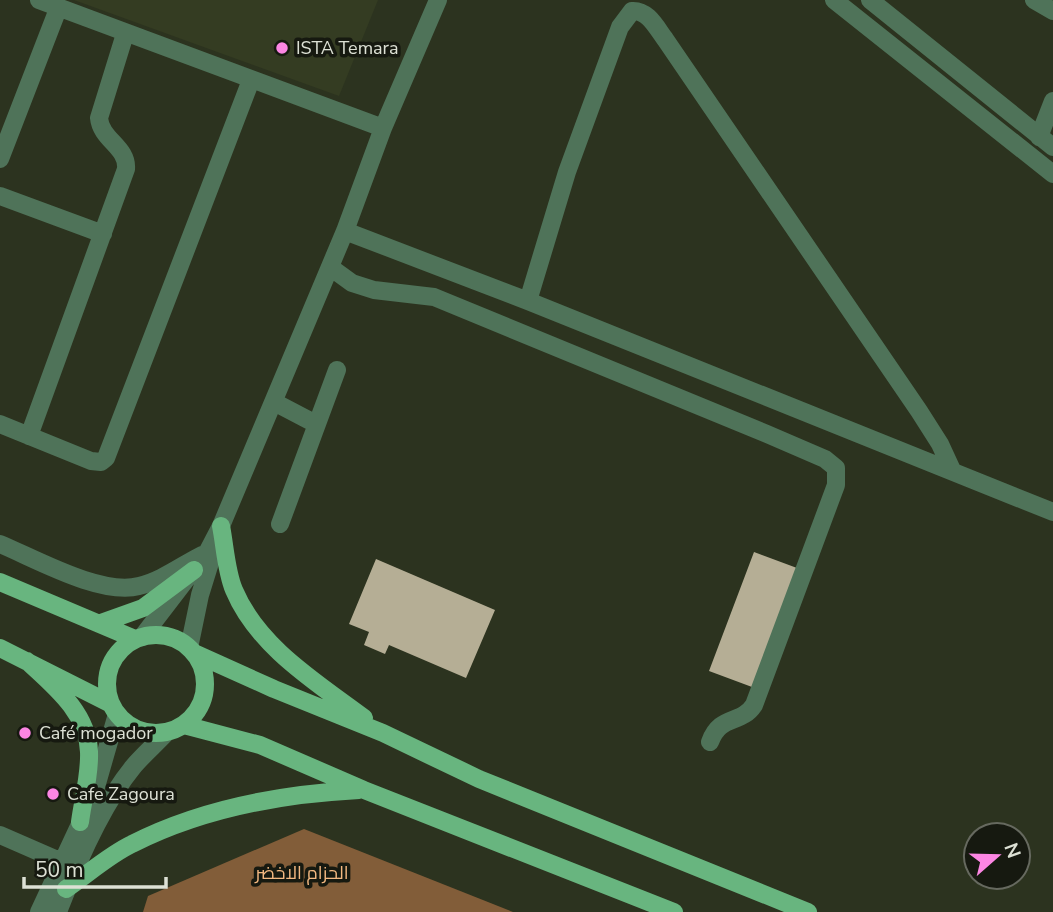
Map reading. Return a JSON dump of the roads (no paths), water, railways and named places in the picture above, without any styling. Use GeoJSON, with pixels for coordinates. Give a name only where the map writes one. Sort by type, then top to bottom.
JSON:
{"type":"FeatureCollection","features":[{"type":"Feature","properties":{"kind":"main road"},"geometry":{"type":"LineString","coordinates":[[221,526],[233,588],[251,623],[301,670],[383,733]]}},
{"type":"Feature","properties":{"kind":"main road"},"geometry":{"type":"LineString","coordinates":[[101,624],[144,608],[194,570]]}},
{"type":"Feature","properties":{"kind":"main road"},"geometry":{"type":"LineString","coordinates":[[0,582],[138,638],[167,636],[274,689],[383,733],[479,779],[808,912]]}},
{"type":"Feature","properties":{"kind":"main road"},"geometry":{"type":"LineString","coordinates":[[114,709],[107,686],[108,670],[120,650],[138,638]]}},
{"type":"Feature","properties":{"kind":"main road"},"geometry":{"type":"LineString","coordinates":[[0,648],[114,709],[126,723],[136,729],[155,734],[184,725],[200,707],[204,696],[204,673],[191,650]]}},
{"type":"Feature","properties":{"kind":"main road"},"geometry":{"type":"LineString","coordinates":[[27,661],[56,687],[74,709],[88,738],[88,771],[80,822]]}},
{"type":"Feature","properties":{"kind":"main road"},"geometry":{"type":"LineString","coordinates":[[184,725],[260,746],[364,790],[674,912]]}},
{"type":"Feature","properties":{"kind":"main road"},"geometry":{"type":"LineString","coordinates":[[66,889],[131,844],[206,814],[270,798],[364,790]]}},
{"type":"Feature","properties":{"kind":"street"},"geometry":{"type":"LineString","coordinates":[[39,0],[383,128]]}},
{"type":"Feature","properties":{"kind":"street"},"geometry":{"type":"LineString","coordinates":[[138,638],[194,570],[221,526],[330,268],[383,128],[438,0]]}},
{"type":"Feature","properties":{"kind":"street"},"geometry":{"type":"LineString","coordinates":[[834,0],[1053,174]]}},
{"type":"Feature","properties":{"kind":"street"},"geometry":{"type":"LineString","coordinates":[[870,0],[1046,142],[1053,101]]}},
{"type":"Feature","properties":{"kind":"street"},"geometry":{"type":"LineString","coordinates":[[1034,0],[1053,11]]}},
{"type":"Feature","properties":{"kind":"street"},"geometry":{"type":"LineString","coordinates":[[0,159],[58,9]]}},
{"type":"Feature","properties":{"kind":"street"},"geometry":{"type":"LineString","coordinates":[[528,301],[567,172],[611,49],[627,15],[642,12],[665,39],[924,419],[952,470]]}},
{"type":"Feature","properties":{"kind":"street"},"geometry":{"type":"LineString","coordinates":[[29,436],[127,163],[123,154],[102,131],[99,118],[125,34]]}},
{"type":"Feature","properties":{"kind":"street"},"geometry":{"type":"LineString","coordinates":[[0,424],[91,461],[101,462],[106,458],[251,80]]}},
{"type":"Feature","properties":{"kind":"street"},"geometry":{"type":"LineString","coordinates":[[0,195],[103,234]]}},
{"type":"Feature","properties":{"kind":"street"},"geometry":{"type":"LineString","coordinates":[[345,231],[528,301],[1053,512]]}},
{"type":"Feature","properties":{"kind":"street"},"geometry":{"type":"LineString","coordinates":[[330,268],[352,283],[374,290],[434,297],[802,449],[825,459],[836,468],[836,485],[754,705],[743,715],[719,725],[710,742]]}},
{"type":"Feature","properties":{"kind":"street"},"geometry":{"type":"LineString","coordinates":[[280,524],[337,370]]}},
{"type":"Feature","properties":{"kind":"street"},"geometry":{"type":"LineString","coordinates":[[274,402],[316,424]]}},
{"type":"Feature","properties":{"kind":"street"},"geometry":{"type":"LineString","coordinates":[[191,650],[200,596],[221,526]]}},
{"type":"Feature","properties":{"kind":"street"},"geometry":{"type":"LineString","coordinates":[[0,544],[96,584],[116,588],[152,582],[208,551]]}},
{"type":"Feature","properties":{"kind":"street"},"geometry":{"type":"LineString","coordinates":[[39,912],[94,794],[114,709]]}},
{"type":"Feature","properties":{"kind":"street"},"geometry":{"type":"LineString","coordinates":[[58,912],[94,831],[120,785],[133,766],[167,732]]}},
{"type":"Feature","properties":{"kind":"street"},"geometry":{"type":"LineString","coordinates":[[0,835],[62,862]]}},
{"type":"Feature","properties":{"kind":"place","name":"ISTA Temara"},"geometry":{"type":"Point","coordinates":[282,48]}},
{"type":"Feature","properties":{"kind":"place","name":"Café mogador"},"geometry":{"type":"Point","coordinates":[25,733]}},
{"type":"Feature","properties":{"kind":"place","name":"Cafe Zagoura"},"geometry":{"type":"Point","coordinates":[53,794]}},
{"type":"Feature","properties":{"kind":"park label","name":"الحزام الاخضر"},"geometry":{"type":"Point","coordinates":[302,873]}}]}
